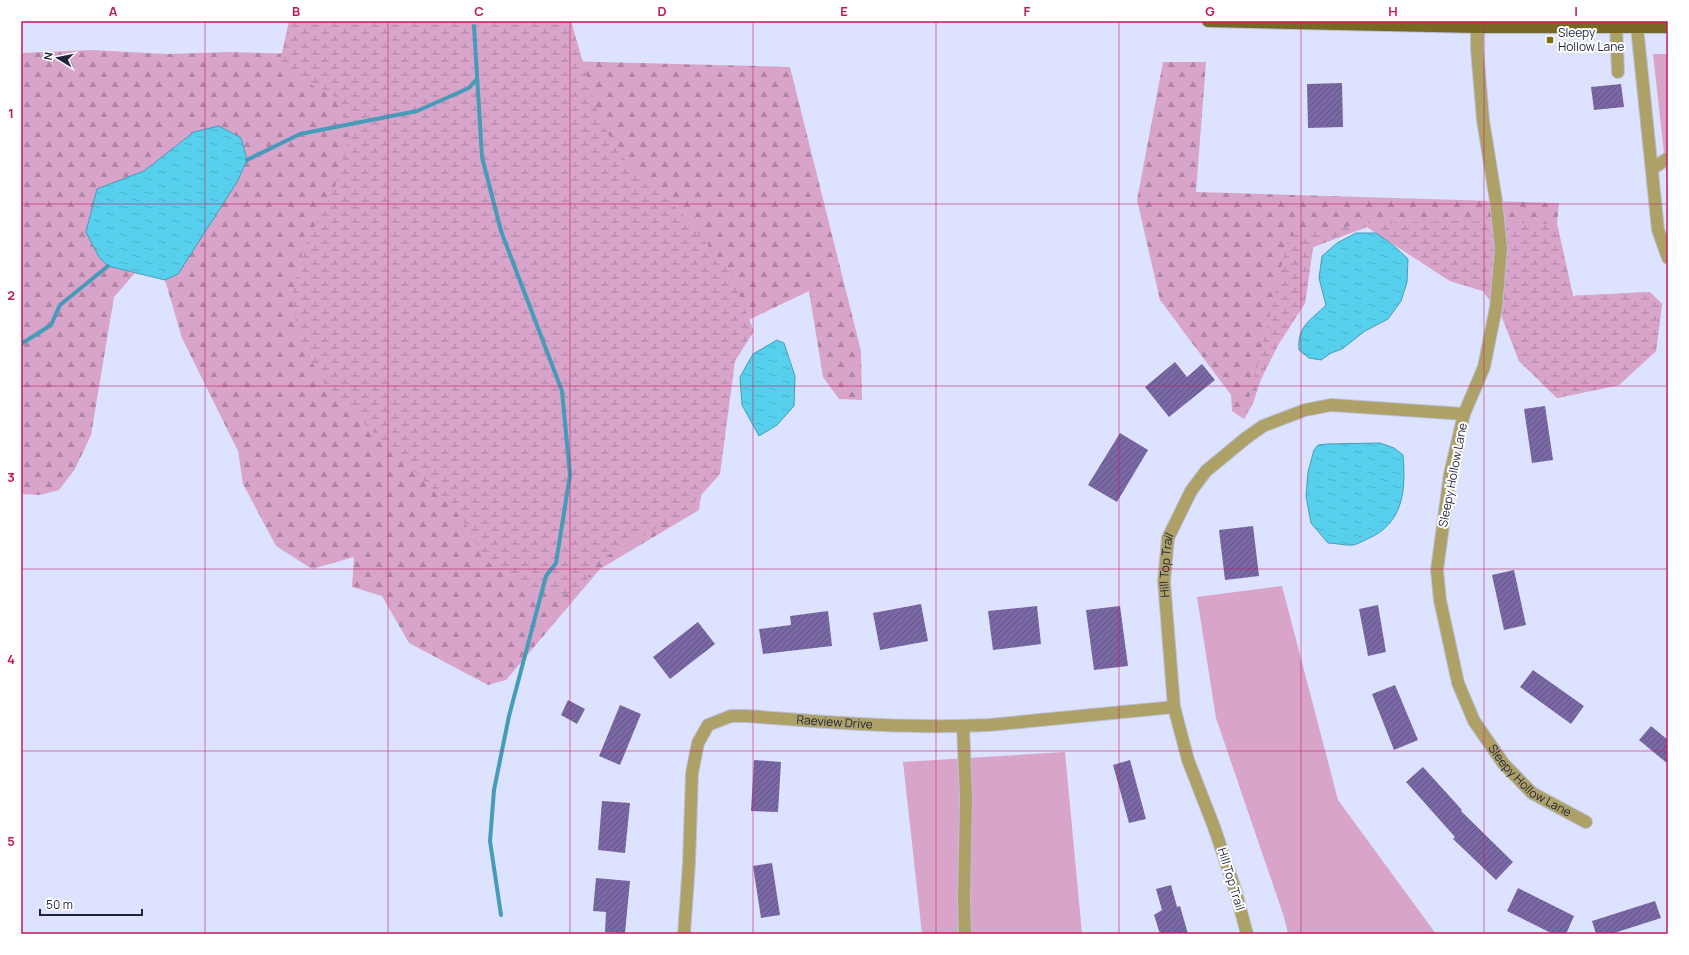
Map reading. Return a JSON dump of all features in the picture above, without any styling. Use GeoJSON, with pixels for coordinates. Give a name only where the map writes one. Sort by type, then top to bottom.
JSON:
{"type":"FeatureCollection","features":[{"type":"Feature","properties":{"kind":"main road"},"geometry":{"type":"LineString","coordinates":[[1208,21],[1477,27],[1668,27]]}},
{"type":"Feature","properties":{"kind":"street"},"geometry":{"type":"LineString","coordinates":[[1616,26],[1618,72]]}},
{"type":"Feature","properties":{"kind":"street","name":"Sleepy Hollow Lane"},"geometry":{"type":"LineString","coordinates":[[1477,27],[1477,49],[1483,120],[1496,201],[1501,248],[1496,307],[1484,367],[1464,414],[1450,474],[1437,570],[1440,600],[1458,683],[1474,721],[1503,763],[1532,793],[1586,822]]}},
{"type":"Feature","properties":{"kind":"street"},"geometry":{"type":"LineString","coordinates":[[1637,27],[1658,230],[1668,258]]}},
{"type":"Feature","properties":{"kind":"street"},"geometry":{"type":"LineString","coordinates":[[1652,169],[1668,158]]}},
{"type":"Feature","properties":{"kind":"street","name":"Hill Top Trail"},"geometry":{"type":"LineString","coordinates":[[1247,934],[1235,889],[1214,827],[1188,760],[1174,707],[1164,581],[1168,538],[1191,491],[1206,471],[1263,426],[1305,410],[1331,405],[1464,414]]}},
{"type":"Feature","properties":{"kind":"street","name":"Raeview Drive"},"geometry":{"type":"LineString","coordinates":[[684,934],[689,863],[692,773],[698,743],[708,725],[730,716],[747,716],[906,726],[996,725],[1174,707]]}},
{"type":"Feature","properties":{"kind":"street"},"geometry":{"type":"LineString","coordinates":[[963,726],[966,798],[964,900],[965,934]]}},
{"type":"Feature","properties":{"kind":"green space"},"geometry":{"type":"Polygon","coordinates":[[[289,21],[571,21],[599,118],[621,156],[681,212],[730,273],[754,331],[735,361],[720,474],[686,512],[598,561],[576,596],[522,587],[486,560],[460,515],[326,387],[299,339],[292,298],[302,251],[335,187],[349,137],[341,100],[306,82],[280,62],[289,21]]]}},
{"type":"Feature","properties":{"kind":"green space"},"geometry":{"type":"Polygon","coordinates":[[[91,50],[166,54],[230,52],[790,67],[861,351],[862,400],[839,399],[823,377],[809,291],[742,323],[719,362],[699,510],[600,569],[506,680],[488,685],[409,643],[382,596],[352,587],[354,557],[312,569],[276,546],[243,484],[238,451],[182,338],[165,280],[178,273],[194,132],[144,171],[97,189],[108,266],[135,273],[114,297],[91,435],[75,469],[59,490],[40,495],[21,494],[21,53],[91,50]]]}},
{"type":"Feature","properties":{"kind":"green space"},"geometry":{"type":"Polygon","coordinates":[[[1653,54],[1668,54],[1668,189],[1653,54]]]}},
{"type":"Feature","properties":{"kind":"green space"},"geometry":{"type":"Polygon","coordinates":[[[1163,62],[1206,62],[1196,192],[1559,203],[1557,224],[1573,296],[1650,292],[1662,304],[1656,351],[1619,385],[1557,398],[1519,361],[1502,317],[1483,291],[1450,281],[1367,227],[1313,247],[1305,303],[1278,345],[1260,381],[1253,403],[1244,419],[1232,411],[1231,395],[1160,300],[1137,200],[1163,62]]]}},
{"type":"Feature","properties":{"kind":"green space"},"geometry":{"type":"Polygon","coordinates":[[[1464,221],[1557,224],[1573,296],[1650,292],[1662,304],[1656,351],[1619,385],[1557,398],[1519,361],[1502,317],[1483,291],[1450,281],[1367,227],[1313,247],[1305,303],[1278,345],[1260,381],[1253,403],[1244,419],[1289,236],[1368,223],[1464,221]]]}},
{"type":"Feature","properties":{"kind":"green space"},"geometry":{"type":"Polygon","coordinates":[[[1282,586],[1338,800],[1436,934],[1288,934],[1284,917],[1216,718],[1197,597],[1282,586]]]}},
{"type":"Feature","properties":{"kind":"green space"},"geometry":{"type":"Polygon","coordinates":[[[1065,752],[1082,934],[922,934],[903,762],[1065,752]]]}},
{"type":"Feature","properties":{"kind":"water"},"geometry":{"type":"Polygon","coordinates":[[[219,126],[241,138],[247,160],[237,182],[178,274],[165,280],[108,266],[99,257],[86,232],[97,189],[144,171],[194,132],[219,126]]]}},
{"type":"Feature","properties":{"kind":"water"},"geometry":{"type":"Polygon","coordinates":[[[1356,233],[1376,233],[1393,245],[1408,259],[1407,282],[1401,301],[1388,319],[1365,331],[1342,349],[1331,353],[1321,360],[1309,358],[1299,350],[1299,342],[1300,335],[1306,324],[1326,305],[1319,278],[1322,256],[1337,243],[1356,233]]]}},
{"type":"Feature","properties":{"kind":"water"},"geometry":{"type":"Polygon","coordinates":[[[777,340],[784,343],[795,376],[794,406],[777,425],[759,436],[742,405],[740,377],[753,354],[777,340]]]}},
{"type":"Feature","properties":{"kind":"water"},"geometry":{"type":"Polygon","coordinates":[[[1380,443],[1394,448],[1403,455],[1403,493],[1395,515],[1389,524],[1379,532],[1359,543],[1350,545],[1328,543],[1311,523],[1306,496],[1308,472],[1314,450],[1318,445],[1327,444],[1380,443]]]}},
{"type":"Feature","properties":{"kind":"building"},"geometry":{"type":"Polygon","coordinates":[[[1342,83],[1343,127],[1308,128],[1307,84],[1342,83]]]}},
{"type":"Feature","properties":{"kind":"building"},"geometry":{"type":"Polygon","coordinates":[[[1621,84],[1624,107],[1594,110],[1591,87],[1621,84]]]}},
{"type":"Feature","properties":{"kind":"building"},"geometry":{"type":"Polygon","coordinates":[[[1175,362],[1187,377],[1202,364],[1215,380],[1169,417],[1145,387],[1175,362]]]}},
{"type":"Feature","properties":{"kind":"building"},"geometry":{"type":"Polygon","coordinates":[[[1545,406],[1553,460],[1532,463],[1524,409],[1545,406]]]}},
{"type":"Feature","properties":{"kind":"building"},"geometry":{"type":"Polygon","coordinates":[[[1120,433],[1148,450],[1117,502],[1088,485],[1120,433]]]}},
{"type":"Feature","properties":{"kind":"building"},"geometry":{"type":"Polygon","coordinates":[[[1253,526],[1259,576],[1225,580],[1219,530],[1253,526]]]}},
{"type":"Feature","properties":{"kind":"building"},"geometry":{"type":"Polygon","coordinates":[[[1514,570],[1526,625],[1504,630],[1492,575],[1514,570]]]}},
{"type":"Feature","properties":{"kind":"building"},"geometry":{"type":"Polygon","coordinates":[[[921,604],[928,641],[880,650],[873,613],[921,604]]]}},
{"type":"Feature","properties":{"kind":"building"},"geometry":{"type":"Polygon","coordinates":[[[1378,605],[1386,652],[1368,656],[1359,609],[1378,605]]]}},
{"type":"Feature","properties":{"kind":"building"},"geometry":{"type":"Polygon","coordinates":[[[1037,606],[1041,644],[993,650],[988,611],[1037,606]]]}},
{"type":"Feature","properties":{"kind":"building"},"geometry":{"type":"Polygon","coordinates":[[[1120,606],[1128,666],[1094,670],[1086,610],[1120,606]]]}},
{"type":"Feature","properties":{"kind":"building"},"geometry":{"type":"Polygon","coordinates":[[[828,611],[832,646],[763,654],[759,629],[791,625],[790,616],[828,611]]]}},
{"type":"Feature","properties":{"kind":"building"},"geometry":{"type":"Polygon","coordinates":[[[698,622],[715,644],[670,679],[653,657],[698,622]]]}},
{"type":"Feature","properties":{"kind":"building"},"geometry":{"type":"Polygon","coordinates":[[[1533,670],[1584,706],[1571,724],[1520,687],[1533,670]]]}},
{"type":"Feature","properties":{"kind":"building"},"geometry":{"type":"Polygon","coordinates":[[[1395,685],[1418,740],[1394,750],[1372,694],[1395,685]]]}},
{"type":"Feature","properties":{"kind":"building"},"geometry":{"type":"Polygon","coordinates":[[[568,700],[585,709],[577,724],[561,715],[568,700]]]}},
{"type":"Feature","properties":{"kind":"building"},"geometry":{"type":"Polygon","coordinates":[[[620,705],[641,714],[620,765],[599,756],[620,705]]]}},
{"type":"Feature","properties":{"kind":"building"},"geometry":{"type":"Polygon","coordinates":[[[1651,726],[1668,740],[1668,764],[1639,740],[1651,726]]]}},
{"type":"Feature","properties":{"kind":"building"},"geometry":{"type":"Polygon","coordinates":[[[754,760],[781,762],[778,812],[751,811],[754,760]]]}},
{"type":"Feature","properties":{"kind":"building"},"geometry":{"type":"Polygon","coordinates":[[[1130,760],[1146,819],[1129,823],[1113,765],[1130,760]]]}},
{"type":"Feature","properties":{"kind":"building"},"geometry":{"type":"Polygon","coordinates":[[[1423,767],[1462,810],[1461,811],[1513,862],[1496,880],[1453,839],[1455,837],[1406,782],[1423,767]]]}},
{"type":"Feature","properties":{"kind":"building"},"geometry":{"type":"Polygon","coordinates":[[[602,801],[630,803],[625,853],[598,850],[602,801]]]}},
{"type":"Feature","properties":{"kind":"building"},"geometry":{"type":"Polygon","coordinates":[[[772,863],[780,915],[761,918],[753,866],[772,863]]]}},
{"type":"Feature","properties":{"kind":"building"},"geometry":{"type":"Polygon","coordinates":[[[596,878],[630,881],[625,933],[605,932],[606,912],[593,911],[596,878]]]}},
{"type":"Feature","properties":{"kind":"building"},"geometry":{"type":"Polygon","coordinates":[[[1171,885],[1177,907],[1180,906],[1188,934],[1160,934],[1154,915],[1162,910],[1156,889],[1171,885]]]}},
{"type":"Feature","properties":{"kind":"building"},"geometry":{"type":"Polygon","coordinates":[[[1518,888],[1574,916],[1566,934],[1553,934],[1507,911],[1518,888]]]}},
{"type":"Feature","properties":{"kind":"building"},"geometry":{"type":"Polygon","coordinates":[[[1655,901],[1661,918],[1611,934],[1596,934],[1592,921],[1655,901]]]}},
{"type":"Feature","properties":{"kind":"waterway"},"geometry":{"type":"LineString","coordinates":[[474,26],[482,157],[501,231],[562,391],[570,475],[556,563],[546,576],[509,716],[494,790],[490,841],[501,915]]}},
{"type":"Feature","properties":{"kind":"waterway"},"geometry":{"type":"LineString","coordinates":[[247,160],[300,134],[417,111],[469,88],[477,79]]}},
{"type":"Feature","properties":{"kind":"waterway"},"geometry":{"type":"LineString","coordinates":[[21,344],[51,325],[60,305],[108,266]]}},
{"type":"Feature","properties":{"kind":"place","name":"Sleepy Hollow Lane"},"geometry":{"type":"Point","coordinates":[1550,40]}}]}
